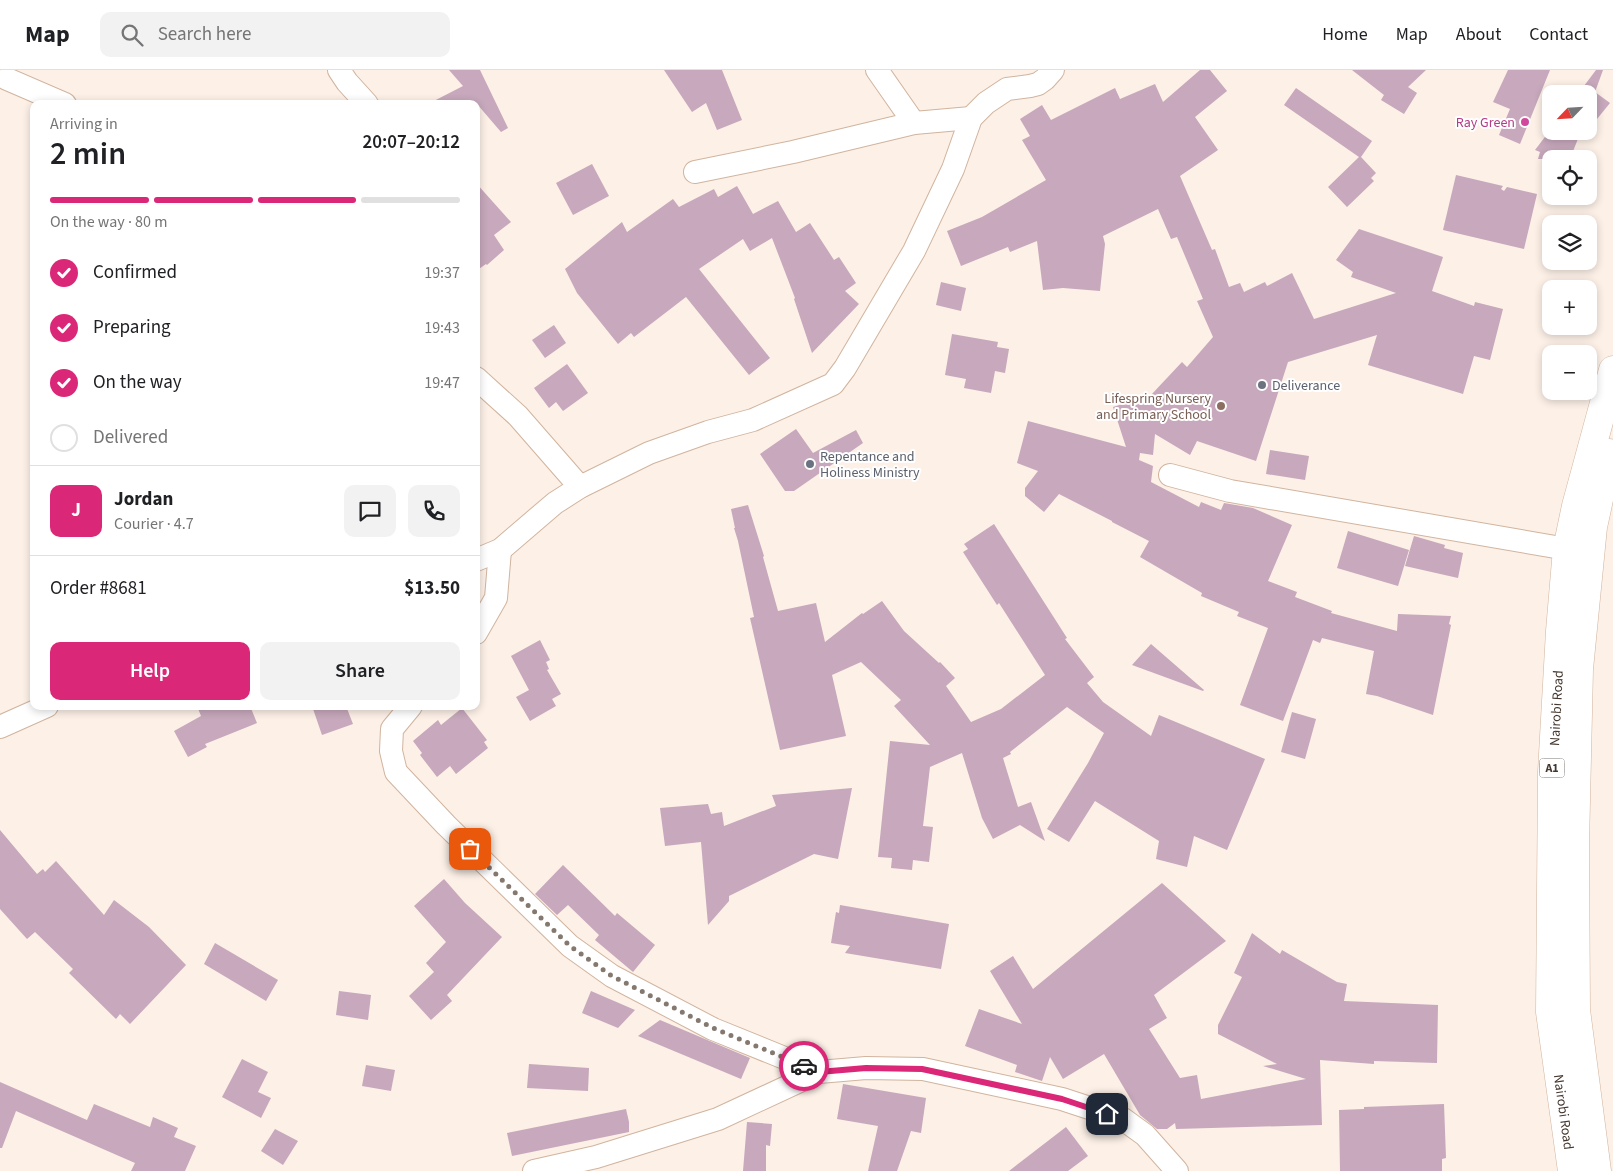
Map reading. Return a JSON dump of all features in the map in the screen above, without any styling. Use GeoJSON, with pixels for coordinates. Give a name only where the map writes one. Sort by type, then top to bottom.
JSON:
{"type":"FeatureCollection","features":[{"type":"Feature","properties":{"kind":"highway","name":"Nairobi Road"},"geometry":{"type":"LineString","coordinates":[[1572,1171],[1550,1012],[1552,772],[1567,549],[1576,506],[1613,370]]}},
{"type":"Feature","properties":{"kind":"highway","name":"Nairobi Road"},"geometry":{"type":"LineString","coordinates":[[1597,1171],[1576,1010],[1575,845],[1578,679],[1593,527],[1613,435]]}},
{"type":"Feature","properties":{"kind":"street"},"geometry":{"type":"LineString","coordinates":[[339,70],[363,100]]}},
{"type":"Feature","properties":{"kind":"street"},"geometry":{"type":"LineString","coordinates":[[877,70],[914,123]]}},
{"type":"Feature","properties":{"kind":"street"},"geometry":{"type":"LineString","coordinates":[[480,558],[500,550],[555,503],[580,487],[650,453],[708,432],[754,420],[833,384],[845,368],[914,251],[953,169],[971,118],[1007,89],[1038,84],[1053,70]]}},
{"type":"Feature","properties":{"kind":"street"},"geometry":{"type":"LineString","coordinates":[[7,79],[56,100]]}},
{"type":"Feature","properties":{"kind":"street"},"geometry":{"type":"LineString","coordinates":[[695,172],[794,152],[914,123],[971,118]]}},
{"type":"Feature","properties":{"kind":"street"},"geometry":{"type":"LineString","coordinates":[[480,382],[518,416],[580,487]]}},
{"type":"Feature","properties":{"kind":"street"},"geometry":{"type":"LineString","coordinates":[[1170,475],[1256,496],[1567,549]]}},
{"type":"Feature","properties":{"kind":"street"},"geometry":{"type":"LineString","coordinates":[[480,626],[496,598],[500,550]]}},
{"type":"Feature","properties":{"kind":"street"},"geometry":{"type":"LineString","coordinates":[[0,727],[37,710]]}},
{"type":"Feature","properties":{"kind":"street"},"geometry":{"type":"LineString","coordinates":[[408,710],[392,729],[391,751],[396,772],[446,825],[570,946],[612,976],[713,1028],[819,1072]]}},
{"type":"Feature","properties":{"kind":"street"},"geometry":{"type":"LineString","coordinates":[[534,1171],[596,1157],[718,1119],[819,1072],[866,1068],[922,1069],[1062,1099],[1122,1119],[1145,1135],[1177,1171]]}},
{"type":"Feature","properties":{"kind":"building"},"geometry":{"type":"Polygon","coordinates":[[[449,70],[480,70],[508,128],[501,132],[480,108],[480,100],[436,100],[463,86],[449,70]]]}},
{"type":"Feature","properties":{"kind":"building"},"geometry":{"type":"Polygon","coordinates":[[[664,70],[722,70],[742,120],[717,130],[706,103],[692,112],[664,70]]]}},
{"type":"Feature","properties":{"kind":"building"},"geometry":{"type":"Polygon","coordinates":[[[1200,70],[1210,70],[1227,91],[1195,117],[1218,150],[1180,176],[1212,250],[1215,249],[1229,287],[1240,283],[1244,292],[1265,282],[1267,286],[1292,273],[1314,319],[1396,293],[1351,277],[1353,272],[1336,260],[1359,229],[1443,257],[1432,291],[1474,306],[1475,302],[1503,309],[1490,360],[1474,356],[1463,394],[1368,365],[1377,335],[1288,362],[1256,461],[1197,441],[1190,455],[1155,434],[1153,455],[1140,453],[1139,460],[1153,466],[1151,482],[1199,507],[1201,502],[1221,510],[1224,503],[1253,508],[1292,525],[1268,581],[1297,592],[1295,597],[1332,611],[1331,613],[1397,631],[1398,614],[1451,616],[1449,624],[1451,625],[1433,715],[1366,694],[1374,651],[1322,638],[1320,643],[1313,640],[1283,721],[1240,705],[1268,628],[1237,616],[1239,612],[1201,596],[1202,593],[1140,557],[1149,541],[1059,494],[1044,512],[1025,496],[1025,488],[1038,471],[1017,463],[1028,421],[1126,447],[1113,407],[1151,395],[1182,362],[1187,367],[1213,337],[1197,301],[1203,299],[1177,237],[1171,239],[1158,209],[1103,236],[1105,244],[1100,291],[1063,288],[1043,290],[1037,241],[1010,252],[1008,247],[961,266],[947,231],[982,217],[1046,180],[1022,140],[1030,136],[1020,119],[1042,105],[1051,120],[1115,88],[1120,99],[1155,84],[1163,102],[1200,70]]]}},
{"type":"Feature","properties":{"kind":"building"},"geometry":{"type":"Polygon","coordinates":[[[1352,70],[1426,70],[1408,87],[1417,93],[1404,114],[1381,100],[1384,95],[1352,70]]]}},
{"type":"Feature","properties":{"kind":"building","name":"Ray Green"},"geometry":{"type":"Polygon","coordinates":[[[1508,70],[1550,70],[1544,85],[1542,85],[1542,90],[1520,144],[1499,135],[1510,109],[1493,102],[1508,70]]]}},
{"type":"Feature","properties":{"kind":"building"},"geometry":{"type":"Polygon","coordinates":[[[1596,70],[1603,70],[1598,85],[1585,85],[1596,70]]]}},
{"type":"Feature","properties":{"kind":"building"},"geometry":{"type":"Polygon","coordinates":[[[1296,88],[1372,141],[1361,157],[1376,173],[1371,178],[1374,181],[1347,207],[1328,187],[1359,157],[1284,105],[1296,88]]]}},
{"type":"Feature","properties":{"kind":"building"},"geometry":{"type":"Polygon","coordinates":[[[1598,94],[1610,103],[1598,118],[1598,94]]]}},
{"type":"Feature","properties":{"kind":"building"},"geometry":{"type":"Polygon","coordinates":[[[1543,140],[1577,140],[1574,150],[1542,150],[1542,159],[1538,159],[1540,152],[1535,150],[1543,140]]]}},
{"type":"Feature","properties":{"kind":"building"},"geometry":{"type":"Polygon","coordinates":[[[592,164],[609,196],[573,215],[556,183],[592,164]]]}},
{"type":"Feature","properties":{"kind":"building"},"geometry":{"type":"Polygon","coordinates":[[[1456,175],[1503,186],[1501,189],[1504,191],[1507,187],[1537,194],[1524,249],[1443,230],[1456,175]]]}},
{"type":"Feature","properties":{"kind":"building"},"geometry":{"type":"Polygon","coordinates":[[[737,186],[753,214],[778,201],[796,232],[810,223],[834,260],[839,257],[856,283],[845,291],[859,304],[812,353],[795,298],[772,238],[750,251],[743,239],[699,269],[770,358],[749,375],[686,297],[634,337],[631,333],[618,344],[577,293],[565,269],[622,222],[627,232],[673,199],[679,207],[714,189],[718,197],[737,186]]]}},
{"type":"Feature","properties":{"kind":"building"},"geometry":{"type":"Polygon","coordinates":[[[480,187],[511,222],[494,235],[504,250],[480,268],[480,187]]]}},
{"type":"Feature","properties":{"kind":"building"},"geometry":{"type":"Polygon","coordinates":[[[941,282],[966,288],[961,311],[936,305],[941,282]]]}},
{"type":"Feature","properties":{"kind":"building"},"geometry":{"type":"Polygon","coordinates":[[[554,325],[566,343],[545,358],[532,340],[554,325]]]}},
{"type":"Feature","properties":{"kind":"building"},"geometry":{"type":"Polygon","coordinates":[[[952,334],[998,342],[997,347],[1009,349],[1005,373],[995,371],[991,393],[964,388],[966,379],[945,375],[952,334]]]}},
{"type":"Feature","properties":{"kind":"building"},"geometry":{"type":"Polygon","coordinates":[[[567,364],[588,393],[563,411],[556,402],[549,408],[534,388],[567,364]]]}},
{"type":"Feature","properties":{"kind":"building"},"geometry":{"type":"Polygon","coordinates":[[[796,429],[813,453],[856,430],[863,443],[794,491],[785,491],[760,454],[796,429]]]}},
{"type":"Feature","properties":{"kind":"building"},"geometry":{"type":"Polygon","coordinates":[[[1270,450],[1309,456],[1305,480],[1266,474],[1270,450]]]}},
{"type":"Feature","properties":{"kind":"building"},"geometry":{"type":"Polygon","coordinates":[[[748,505],[764,556],[778,611],[816,603],[825,642],[862,613],[882,601],[904,631],[940,662],[955,678],[946,686],[971,722],[1001,709],[1045,675],[999,603],[997,605],[963,552],[968,549],[964,544],[994,524],[1067,638],[1065,639],[1094,677],[1087,683],[1103,702],[1151,736],[1159,715],[1265,759],[1227,850],[1194,836],[1187,867],[1156,859],[1159,841],[1095,801],[1069,842],[1047,829],[1088,763],[1104,733],[1067,707],[1010,752],[1011,754],[1003,758],[1018,807],[1031,802],[1045,841],[1020,825],[993,839],[982,818],[962,753],[930,767],[923,826],[933,827],[929,862],[913,860],[912,870],[891,868],[892,858],[878,857],[890,741],[930,745],[894,706],[901,700],[861,662],[832,675],[846,736],[780,750],[750,618],[754,617],[731,509],[748,505]]]}},
{"type":"Feature","properties":{"kind":"building"},"geometry":{"type":"Polygon","coordinates":[[[1348,531],[1409,550],[1398,586],[1337,568],[1348,531]]]}},
{"type":"Feature","properties":{"kind":"building"},"geometry":{"type":"Polygon","coordinates":[[[1414,536],[1445,545],[1444,548],[1463,553],[1458,578],[1405,566],[1414,536]]]}},
{"type":"Feature","properties":{"kind":"building"},"geometry":{"type":"Polygon","coordinates":[[[540,640],[550,660],[546,662],[549,669],[547,670],[561,694],[552,699],[556,706],[530,721],[516,697],[529,690],[511,656],[540,640]]]}},
{"type":"Feature","properties":{"kind":"building"},"geometry":{"type":"Polygon","coordinates":[[[1151,644],[1204,690],[1132,665],[1151,644]]]}},
{"type":"Feature","properties":{"kind":"building"},"geometry":{"type":"Polygon","coordinates":[[[199,710],[252,710],[257,723],[205,744],[207,747],[188,757],[174,731],[201,716],[199,710]]]}},
{"type":"Feature","properties":{"kind":"building"},"geometry":{"type":"Polygon","coordinates":[[[313,710],[348,710],[353,724],[322,735],[313,710]]]}},
{"type":"Feature","properties":{"kind":"building"},"geometry":{"type":"Polygon","coordinates":[[[460,710],[464,710],[487,740],[484,742],[488,748],[456,774],[450,766],[437,777],[420,755],[422,753],[413,741],[438,720],[441,725],[460,710]]]}},
{"type":"Feature","properties":{"kind":"building"},"geometry":{"type":"Polygon","coordinates":[[[1292,712],[1316,719],[1305,759],[1281,752],[1292,712]]]}},
{"type":"Feature","properties":{"kind":"building"},"geometry":{"type":"Polygon","coordinates":[[[852,788],[838,859],[814,854],[729,896],[729,901],[708,925],[701,842],[665,846],[660,808],[708,804],[711,814],[722,812],[724,826],[776,806],[772,795],[852,788]]]}},
{"type":"Feature","properties":{"kind":"building"},"geometry":{"type":"Polygon","coordinates":[[[0,830],[37,874],[43,869],[45,872],[56,861],[104,915],[114,900],[149,927],[186,965],[130,1024],[120,1014],[116,1019],[69,973],[73,969],[35,932],[27,939],[0,909],[0,830]]]}},
{"type":"Feature","properties":{"kind":"building"},"geometry":{"type":"Polygon","coordinates":[[[563,865],[615,916],[617,913],[655,945],[633,972],[595,940],[599,935],[568,905],[557,915],[535,894],[563,865]]]}},
{"type":"Feature","properties":{"kind":"building"},"geometry":{"type":"Polygon","coordinates":[[[444,879],[465,903],[502,937],[447,995],[452,1001],[431,1020],[409,996],[434,972],[426,963],[446,942],[414,906],[444,879]]]}},
{"type":"Feature","properties":{"kind":"building"},"geometry":{"type":"Polygon","coordinates":[[[1162,883],[1226,941],[1154,995],[1167,1018],[1149,1029],[1180,1078],[1197,1075],[1201,1099],[1306,1079],[1263,1066],[1277,1064],[1218,1034],[1218,1025],[1242,977],[1234,973],[1252,933],[1280,954],[1282,950],[1337,982],[1347,984],[1344,1001],[1438,1005],[1437,1063],[1374,1061],[1374,1064],[1320,1060],[1322,1125],[1176,1129],[1175,1123],[1167,1129],[1157,1129],[1140,1115],[1104,1054],[1063,1079],[1050,1057],[1042,1081],[1015,1072],[1017,1065],[965,1046],[979,1009],[1022,1024],[990,971],[1013,956],[1033,989],[1162,883]]]}},
{"type":"Feature","properties":{"kind":"building"},"geometry":{"type":"Polygon","coordinates":[[[840,905],[949,924],[941,969],[845,953],[850,946],[831,943],[836,912],[839,913],[840,905]]]}},
{"type":"Feature","properties":{"kind":"building"},"geometry":{"type":"Polygon","coordinates":[[[215,943],[278,980],[266,1001],[204,964],[215,943]]]}},
{"type":"Feature","properties":{"kind":"building"},"geometry":{"type":"Polygon","coordinates":[[[339,991],[371,995],[368,1020],[336,1015],[339,991]]]}},
{"type":"Feature","properties":{"kind":"building"},"geometry":{"type":"Polygon","coordinates":[[[591,991],[635,1010],[618,1028],[582,1013],[591,991]]]}},
{"type":"Feature","properties":{"kind":"building"},"geometry":{"type":"Polygon","coordinates":[[[660,1020],[750,1058],[741,1079],[638,1036],[660,1020]]]}},
{"type":"Feature","properties":{"kind":"building"},"geometry":{"type":"Polygon","coordinates":[[[242,1059],[268,1072],[258,1092],[271,1098],[261,1118],[222,1097],[242,1059]]]}},
{"type":"Feature","properties":{"kind":"building"},"geometry":{"type":"Polygon","coordinates":[[[529,1064],[589,1068],[588,1091],[527,1088],[529,1064]]]}},
{"type":"Feature","properties":{"kind":"building"},"geometry":{"type":"Polygon","coordinates":[[[366,1065],[395,1070],[391,1091],[362,1086],[366,1065]]]}},
{"type":"Feature","properties":{"kind":"building"},"geometry":{"type":"Polygon","coordinates":[[[0,1082],[87,1120],[94,1104],[150,1127],[153,1117],[178,1128],[174,1137],[196,1146],[185,1171],[131,1171],[135,1163],[16,1111],[2,1148],[0,1148],[0,1082]]]}},
{"type":"Feature","properties":{"kind":"building"},"geometry":{"type":"Polygon","coordinates":[[[843,1084],[926,1098],[921,1133],[911,1131],[897,1171],[868,1171],[878,1126],[837,1119],[843,1084]]]}},
{"type":"Feature","properties":{"kind":"building"},"geometry":{"type":"Polygon","coordinates":[[[1444,1104],[1446,1158],[1442,1159],[1442,1171],[1340,1171],[1339,1110],[1364,1109],[1364,1107],[1444,1104]]]}},
{"type":"Feature","properties":{"kind":"building"},"geometry":{"type":"Polygon","coordinates":[[[626,1109],[629,1132],[512,1156],[507,1133],[626,1109]]]}},
{"type":"Feature","properties":{"kind":"building"},"geometry":{"type":"Polygon","coordinates":[[[747,1122],[772,1124],[770,1146],[766,1145],[766,1171],[743,1171],[747,1122]]]}},
{"type":"Feature","properties":{"kind":"building"},"geometry":{"type":"Polygon","coordinates":[[[1066,1127],[1088,1156],[1068,1171],[1009,1171],[1066,1127]]]}},
{"type":"Feature","properties":{"kind":"building"},"geometry":{"type":"Polygon","coordinates":[[[275,1129],[298,1141],[283,1165],[261,1151],[275,1129]]]}},
{"type":"Feature","properties":{"kind":"way so far"},"geometry":{"type":"LineString","coordinates":[[470,849],[570,946],[612,976],[713,1028],[804,1066]]}},
{"type":"Feature","properties":{"kind":"place","name":"Ray Green"},"geometry":{"type":"Point","coordinates":[1525,122]}},
{"type":"Feature","properties":{"kind":"place","name":"Deliverance"},"geometry":{"type":"Point","coordinates":[1262,385]}},
{"type":"Feature","properties":{"kind":"place","name":"Lifespring Nursery and Primary School"},"geometry":{"type":"Point","coordinates":[1221,406]}},
{"type":"Feature","properties":{"kind":"place","name":"Repentance and Holiness Ministry"},"geometry":{"type":"Point","coordinates":[810,464]}},
{"type":"Feature","properties":{"kind":"route"},"geometry":{"type":"LineString","coordinates":[[804,1066],[819,1072],[866,1068],[922,1069],[1062,1099],[1107,1114]]}}]}
